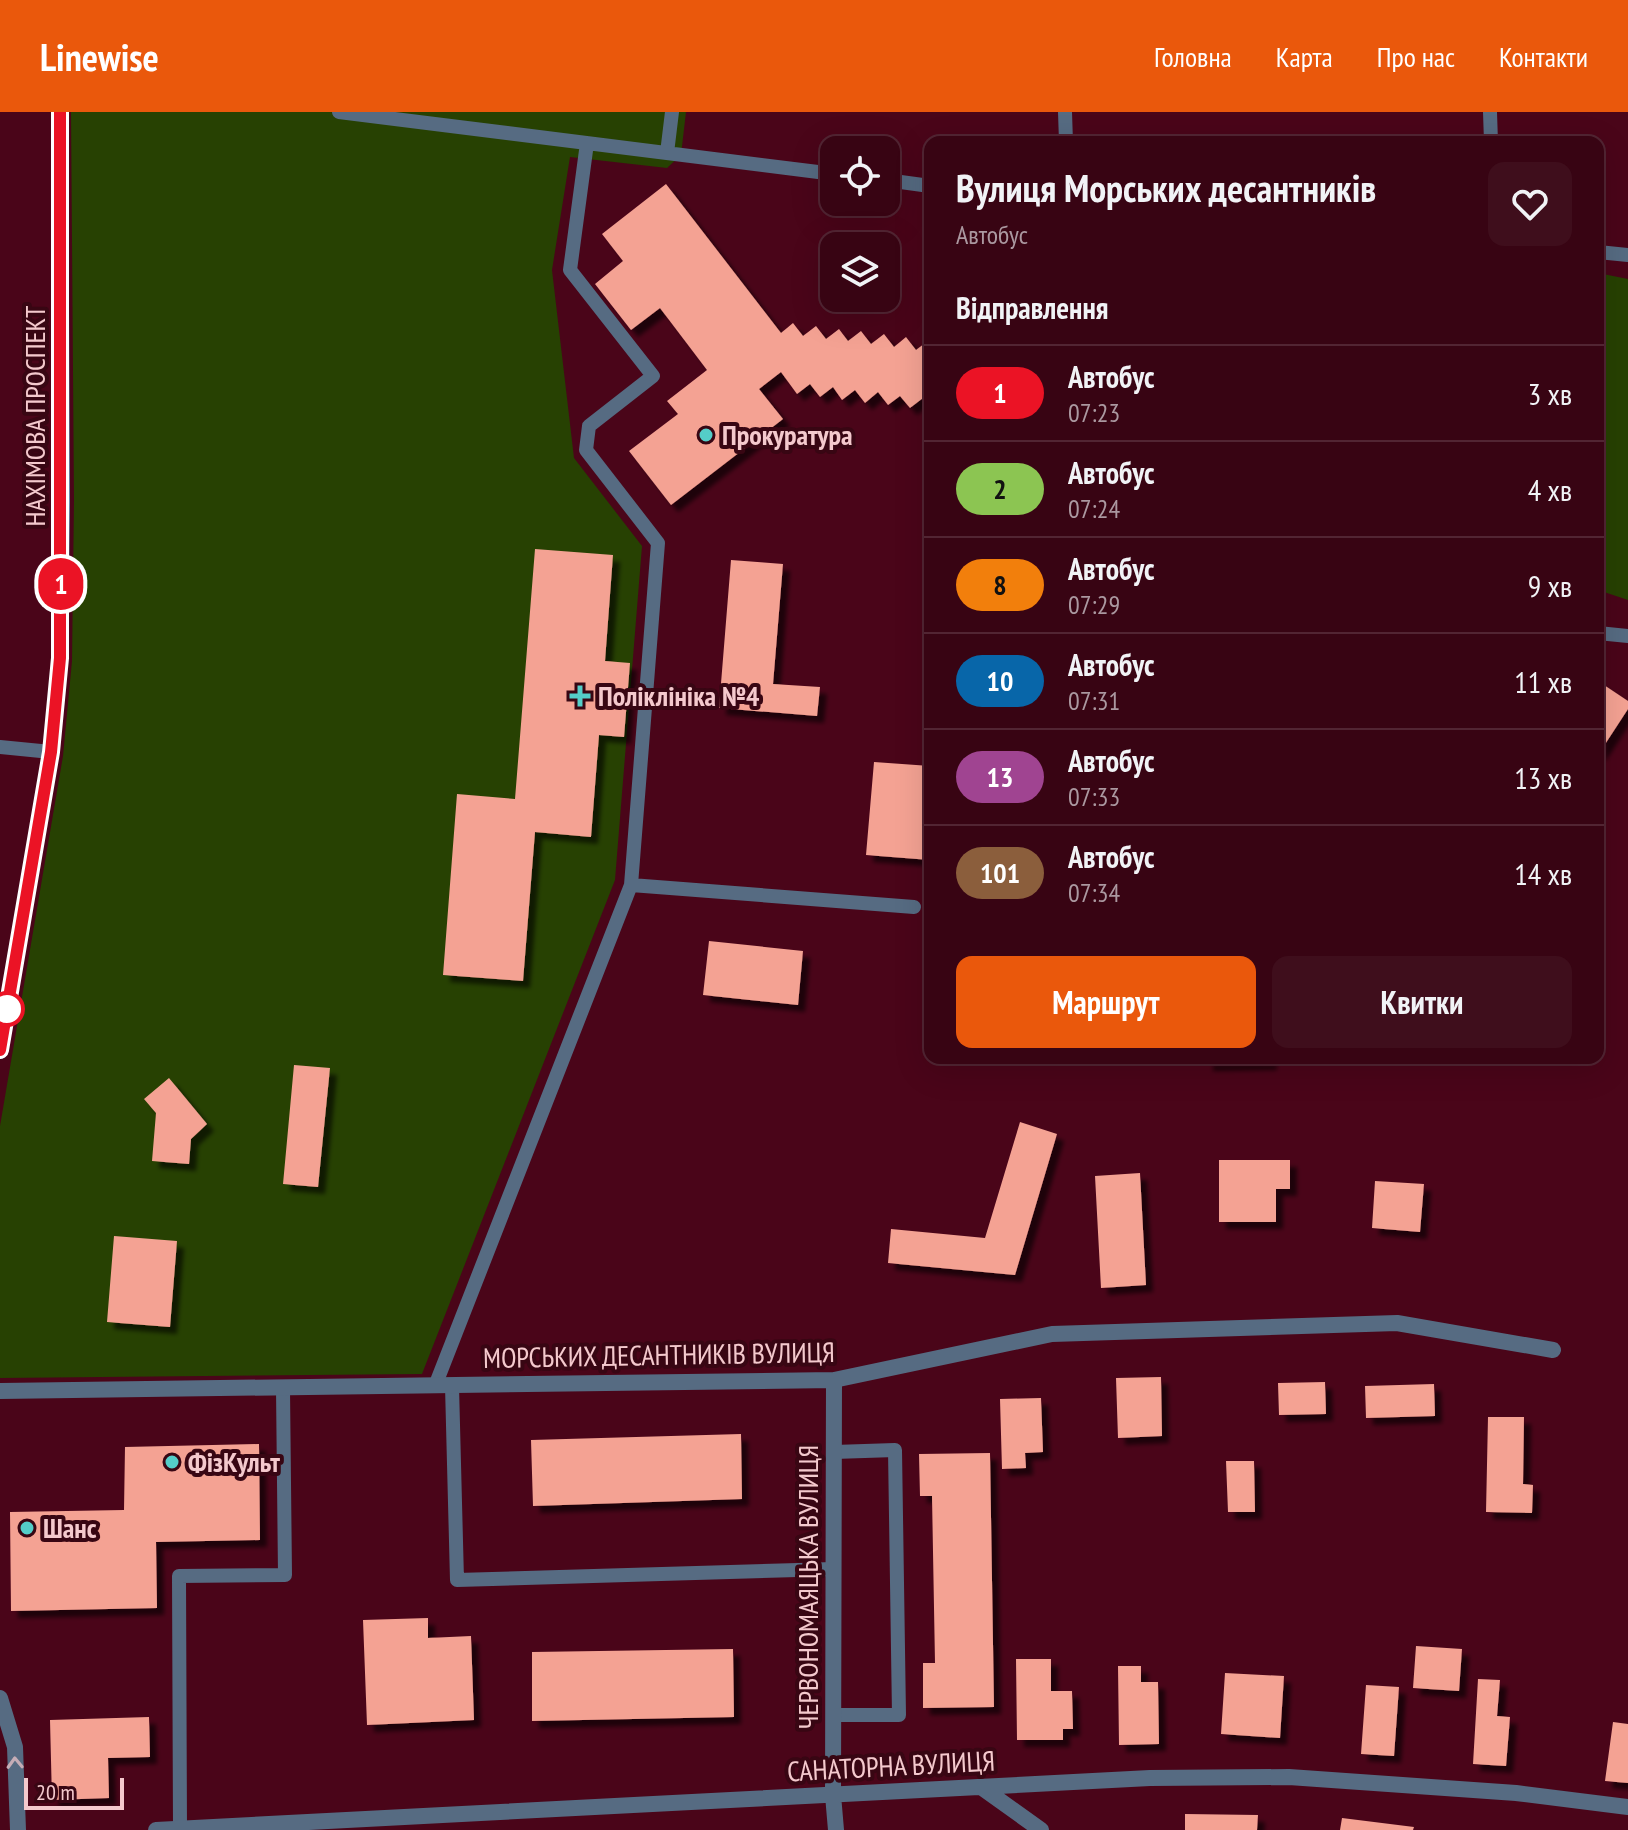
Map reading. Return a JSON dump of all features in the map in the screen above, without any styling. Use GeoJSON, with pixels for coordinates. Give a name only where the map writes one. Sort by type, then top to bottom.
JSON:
{"type":"FeatureCollection","features":[{"type":"Feature","properties":{"kind":"main road","name":"НАХІМОВА ПРОСПЕКТ"},"geometry":{"type":"LineString","coordinates":[[0,1051],[51,752],[60,658],[60,112]]}},
{"type":"Feature","properties":{"kind":"street","name":"МОРСЬКИХ ДЕСАНТНИКІВ ВУЛИЦЯ"},"geometry":{"type":"LineString","coordinates":[[0,1391],[834,1380],[1052,1334],[1397,1323],[1553,1350]]}},
{"type":"Feature","properties":{"kind":"street","name":"ЧЕРВОНОМАЯЦЬКА ВУЛИЦЯ"},"geometry":{"type":"LineString","coordinates":[[834,1380],[833,1795],[836,1830]]}},
{"type":"Feature","properties":{"kind":"street"},"geometry":{"type":"LineString","coordinates":[[0,1698],[15,1747],[18,1830]]}},
{"type":"Feature","properties":{"kind":"street","name":"САНАТОРНА ВУЛИЦЯ"},"geometry":{"type":"LineString","coordinates":[[156,1830],[472,1822],[833,1795],[1150,1778],[1289,1777],[1516,1793],[1628,1807]]}},
{"type":"Feature","properties":{"kind":"street"},"geometry":{"type":"LineString","coordinates":[[981,1787],[1041,1830]]}},
{"type":"Feature","properties":{"kind":"lane"},"geometry":{"type":"LineString","coordinates":[[339,112],[820,172]]}},
{"type":"Feature","properties":{"kind":"lane"},"geometry":{"type":"LineString","coordinates":[[667,153],[672,112]]}},
{"type":"Feature","properties":{"kind":"lane"},"geometry":{"type":"LineString","coordinates":[[1065,112],[1066,136]]}},
{"type":"Feature","properties":{"kind":"lane"},"geometry":{"type":"LineString","coordinates":[[1490,112],[1491,136]]}},
{"type":"Feature","properties":{"kind":"lane"},"geometry":{"type":"LineString","coordinates":[[587,143],[570,270],[653,376],[589,426],[586,450],[658,543],[631,885],[443,1386],[457,1580],[834,1569]]}},
{"type":"Feature","properties":{"kind":"lane"},"geometry":{"type":"LineString","coordinates":[[900,182],[924,185]]}},
{"type":"Feature","properties":{"kind":"lane"},"geometry":{"type":"LineString","coordinates":[[1604,253],[1628,255]]}},
{"type":"Feature","properties":{"kind":"lane"},"geometry":{"type":"LineString","coordinates":[[1604,634],[1628,636]]}},
{"type":"Feature","properties":{"kind":"lane"},"geometry":{"type":"LineString","coordinates":[[0,747],[51,752]]}},
{"type":"Feature","properties":{"kind":"lane"},"geometry":{"type":"LineString","coordinates":[[631,885],[914,907]]}},
{"type":"Feature","properties":{"kind":"lane"},"geometry":{"type":"LineString","coordinates":[[180,1829],[179,1576],[285,1575],[283,1389]]}},
{"type":"Feature","properties":{"kind":"lane"},"geometry":{"type":"LineString","coordinates":[[833,1715],[899,1715],[895,1450],[834,1452]]}},
{"type":"Feature","properties":{"kind":"green space"},"geometry":{"type":"Polygon","coordinates":[[[71,112],[686,112],[681,155],[667,168],[570,157],[552,270],[574,458],[642,546],[615,880],[422,1374],[0,1378],[0,1126],[63,756],[72,661],[71,112]]]}},
{"type":"Feature","properties":{"kind":"green space"},"geometry":{"type":"Polygon","coordinates":[[[1604,274],[1628,279],[1628,600],[1604,592],[1604,274]]]}},
{"type":"Feature","properties":{"kind":"building"},"geometry":{"type":"Polygon","coordinates":[[[666,184],[781,333],[793,323],[803,336],[816,326],[826,339],[839,329],[848,341],[861,331],[871,344],[884,334],[894,347],[906,337],[916,350],[924,344],[924,399],[910,408],[900,396],[888,405],[878,392],[865,403],[855,390],[842,400],[833,387],[820,397],[810,384],[797,394],[781,372],[759,389],[783,419],[671,505],[629,451],[678,414],[667,401],[707,370],[660,308],[631,330],[595,284],[623,261],[602,234],[666,184]]]}},
{"type":"Feature","properties":{"kind":"building"},"geometry":{"type":"Polygon","coordinates":[[[535,549],[613,555],[605,661],[630,663],[624,737],[599,735],[591,837],[535,832],[523,981],[443,975],[457,794],[515,799],[535,549]]]}},
{"type":"Feature","properties":{"kind":"building"},"geometry":{"type":"Polygon","coordinates":[[[731,560],[783,564],[773,684],[820,687],[817,716],[719,708],[731,560]]]}},
{"type":"Feature","properties":{"kind":"building"},"geometry":{"type":"Polygon","coordinates":[[[1604,685],[1628,701],[1628,709],[1604,746],[1604,685]]]}},
{"type":"Feature","properties":{"kind":"building"},"geometry":{"type":"Polygon","coordinates":[[[874,762],[924,766],[924,860],[866,855],[874,762]]]}},
{"type":"Feature","properties":{"kind":"building"},"geometry":{"type":"Polygon","coordinates":[[[709,941],[803,951],[798,1005],[703,995],[709,941]]]}},
{"type":"Feature","properties":{"kind":"building"},"geometry":{"type":"Polygon","coordinates":[[[294,1065],[330,1068],[318,1187],[283,1184],[294,1065]]]}},
{"type":"Feature","properties":{"kind":"building"},"geometry":{"type":"Polygon","coordinates":[[[169,1078],[207,1124],[191,1139],[189,1164],[152,1161],[156,1113],[144,1099],[169,1078]]]}},
{"type":"Feature","properties":{"kind":"building"},"geometry":{"type":"Polygon","coordinates":[[[1020,1122],[1057,1134],[1015,1275],[888,1263],[891,1229],[985,1238],[1020,1122]]]}},
{"type":"Feature","properties":{"kind":"building"},"geometry":{"type":"Polygon","coordinates":[[[1219,1160],[1290,1160],[1290,1189],[1276,1189],[1276,1222],[1219,1222],[1219,1160]]]}},
{"type":"Feature","properties":{"kind":"building"},"geometry":{"type":"Polygon","coordinates":[[[1140,1173],[1146,1285],[1101,1288],[1095,1176],[1140,1173]]]}},
{"type":"Feature","properties":{"kind":"building"},"geometry":{"type":"Polygon","coordinates":[[[1375,1181],[1424,1184],[1420,1232],[1372,1228],[1375,1181]]]}},
{"type":"Feature","properties":{"kind":"building"},"geometry":{"type":"Polygon","coordinates":[[[114,1236],[177,1241],[170,1327],[107,1322],[114,1236]]]}},
{"type":"Feature","properties":{"kind":"building"},"geometry":{"type":"Polygon","coordinates":[[[1161,1377],[1162,1436],[1118,1438],[1116,1378],[1161,1377]]]}},
{"type":"Feature","properties":{"kind":"building"},"geometry":{"type":"Polygon","coordinates":[[[1325,1382],[1326,1414],[1279,1415],[1278,1383],[1325,1382]]]}},
{"type":"Feature","properties":{"kind":"building"},"geometry":{"type":"Polygon","coordinates":[[[1434,1384],[1435,1416],[1366,1418],[1365,1386],[1434,1384]]]}},
{"type":"Feature","properties":{"kind":"building"},"geometry":{"type":"Polygon","coordinates":[[[1041,1398],[1043,1452],[1025,1453],[1026,1468],[1002,1469],[1000,1399],[1041,1398]]]}},
{"type":"Feature","properties":{"kind":"building"},"geometry":{"type":"Polygon","coordinates":[[[1488,1417],[1524,1417],[1523,1484],[1533,1485],[1532,1513],[1486,1512],[1488,1417]]]}},
{"type":"Feature","properties":{"kind":"building"},"geometry":{"type":"Polygon","coordinates":[[[741,1434],[742,1499],[533,1506],[531,1440],[741,1434]]]}},
{"type":"Feature","properties":{"kind":"building"},"geometry":{"type":"Polygon","coordinates":[[[259,1444],[260,1540],[156,1542],[157,1608],[11,1611],[10,1512],[124,1510],[125,1447],[259,1444]]]}},
{"type":"Feature","properties":{"kind":"building"},"geometry":{"type":"Polygon","coordinates":[[[990,1453],[994,1707],[923,1708],[923,1663],[935,1663],[932,1496],[920,1496],[919,1454],[990,1453]]]}},
{"type":"Feature","properties":{"kind":"building"},"geometry":{"type":"Polygon","coordinates":[[[1226,1461],[1254,1461],[1255,1512],[1228,1512],[1226,1461]]]}},
{"type":"Feature","properties":{"kind":"building"},"geometry":{"type":"Polygon","coordinates":[[[428,1618],[428,1638],[471,1636],[474,1720],[367,1725],[363,1620],[428,1618]]]}},
{"type":"Feature","properties":{"kind":"building"},"geometry":{"type":"Polygon","coordinates":[[[1416,1646],[1462,1649],[1459,1691],[1413,1688],[1416,1646]]]}},
{"type":"Feature","properties":{"kind":"building"},"geometry":{"type":"Polygon","coordinates":[[[733,1649],[734,1717],[532,1721],[532,1652],[733,1649]]]}},
{"type":"Feature","properties":{"kind":"building"},"geometry":{"type":"Polygon","coordinates":[[[1016,1659],[1051,1659],[1051,1691],[1072,1691],[1073,1729],[1063,1729],[1063,1740],[1017,1740],[1016,1659]]]}},
{"type":"Feature","properties":{"kind":"building"},"geometry":{"type":"Polygon","coordinates":[[[1118,1666],[1141,1666],[1141,1682],[1158,1682],[1159,1744],[1119,1745],[1118,1666]]]}},
{"type":"Feature","properties":{"kind":"building"},"geometry":{"type":"Polygon","coordinates":[[[1225,1673],[1284,1676],[1280,1738],[1221,1734],[1225,1673]]]}},
{"type":"Feature","properties":{"kind":"building"},"geometry":{"type":"Polygon","coordinates":[[[1478,1679],[1500,1680],[1497,1716],[1510,1717],[1506,1766],[1473,1764],[1478,1679]]]}},
{"type":"Feature","properties":{"kind":"building"},"geometry":{"type":"Polygon","coordinates":[[[1366,1685],[1399,1687],[1394,1756],[1361,1754],[1366,1685]]]}},
{"type":"Feature","properties":{"kind":"building"},"geometry":{"type":"Polygon","coordinates":[[[149,1717],[150,1757],[108,1758],[109,1798],[52,1800],[50,1720],[149,1717]]]}},
{"type":"Feature","properties":{"kind":"building"},"geometry":{"type":"Polygon","coordinates":[[[1613,1722],[1628,1724],[1628,1783],[1605,1781],[1613,1722]]]}},
{"type":"Feature","properties":{"kind":"building"},"geometry":{"type":"Polygon","coordinates":[[[1185,1814],[1258,1815],[1257,1830],[1185,1830],[1185,1814]]]}},
{"type":"Feature","properties":{"kind":"building"},"geometry":{"type":"Polygon","coordinates":[[[1342,1818],[1414,1827],[1413,1830],[1340,1830],[1342,1818]]]}},
{"type":"Feature","properties":{"kind":"bus line","name":"1"},"geometry":{"type":"LineString","coordinates":[[0,1050],[51,752],[60,658],[60,112]]}},
{"type":"Feature","properties":{"kind":"place","name":"Прокуратура"},"geometry":{"type":"Point","coordinates":[706,435]}},
{"type":"Feature","properties":{"kind":"place","name":"Поліклініка №4"},"geometry":{"type":"Point","coordinates":[580,696]}},
{"type":"Feature","properties":{"kind":"place","name":"ФізКульт"},"geometry":{"type":"Point","coordinates":[172,1462]}},
{"type":"Feature","properties":{"kind":"place","name":"Шанс"},"geometry":{"type":"Point","coordinates":[27,1528]}}]}
